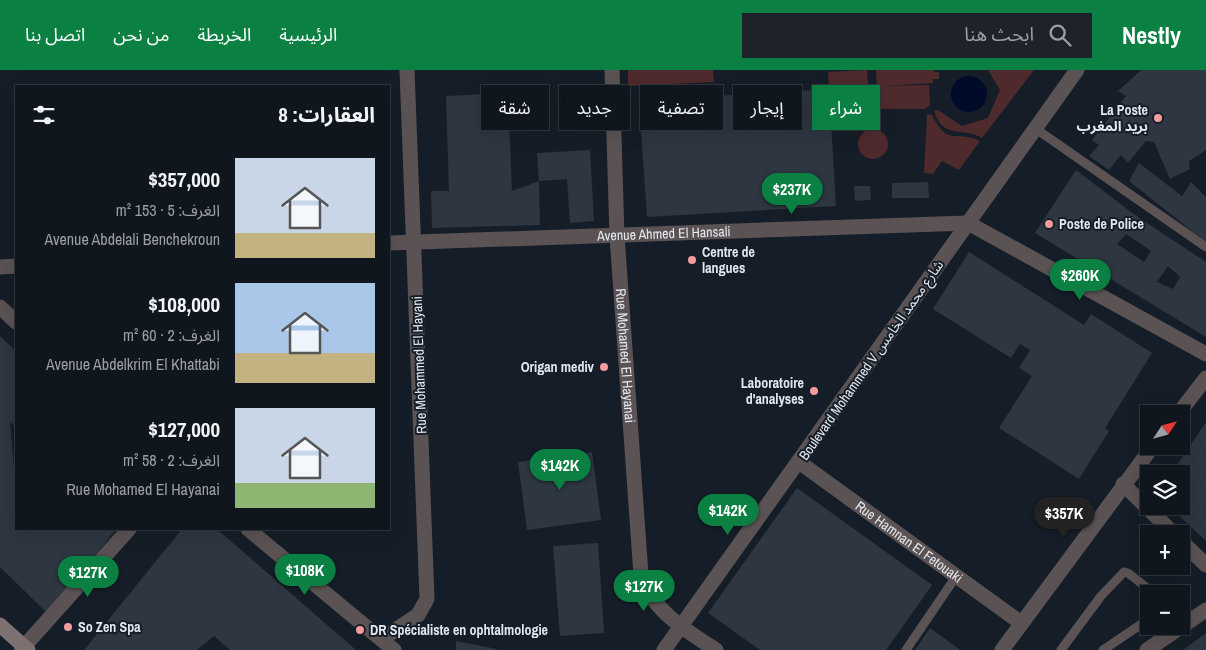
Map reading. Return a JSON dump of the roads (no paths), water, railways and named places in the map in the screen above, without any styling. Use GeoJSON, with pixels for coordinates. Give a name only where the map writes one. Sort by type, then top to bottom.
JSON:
{"type":"FeatureCollection","features":[{"type":"Feature","properties":{"kind":"street","name":"Rue Mohammed El Hayani"},"geometry":{"type":"LineString","coordinates":[[382,639],[418,615],[427,599],[407,70]]}},
{"type":"Feature","properties":{"kind":"street","name":"Rue Mohamed El Hayanai"},"geometry":{"type":"LineString","coordinates":[[612,70],[616,236],[641,575],[653,599],[681,626],[716,650]]}},
{"type":"Feature","properties":{"kind":"street","name":"Boulevard Mohammed V شارع محمد الخامس"},"geometry":{"type":"LineString","coordinates":[[664,650],[1077,70]]}},
{"type":"Feature","properties":{"kind":"street","name":"Avenue Ahmed El Hansali"},"geometry":{"type":"LineString","coordinates":[[390,243],[968,223]]}},
{"type":"Feature","properties":{"kind":"street"},"geometry":{"type":"LineString","coordinates":[[968,223],[1206,354]]}},
{"type":"Feature","properties":{"kind":"street"},"geometry":{"type":"LineString","coordinates":[[0,267],[15,266]]}},
{"type":"Feature","properties":{"kind":"street"},"geometry":{"type":"LineString","coordinates":[[0,307],[15,321]]}},
{"type":"Feature","properties":{"kind":"street"},"geometry":{"type":"LineString","coordinates":[[1185,405],[1206,378]]}},
{"type":"Feature","properties":{"kind":"street"},"geometry":{"type":"LineString","coordinates":[[1002,650],[1020,623],[1146,455]]}},
{"type":"Feature","properties":{"kind":"street","name":"Rue Hamnan El Fetouaki"},"geometry":{"type":"LineString","coordinates":[[799,462],[957,575],[1020,623]]}},
{"type":"Feature","properties":{"kind":"street"},"geometry":{"type":"LineString","coordinates":[[1123,484],[1165,525]]}},
{"type":"Feature","properties":{"kind":"street"},"geometry":{"type":"LineString","coordinates":[[0,625],[24,649],[128,530]]}},
{"type":"Feature","properties":{"kind":"street"},"geometry":{"type":"LineString","coordinates":[[249,530],[394,650]]}},
{"type":"Feature","properties":{"kind":"street"},"geometry":{"type":"LineString","coordinates":[[1190,550],[1206,565]]}},
{"type":"Feature","properties":{"kind":"street"},"geometry":{"type":"LineString","coordinates":[[1147,650],[1206,610]]}},
{"type":"Feature","properties":{"kind":"lane"},"geometry":{"type":"LineString","coordinates":[[1036,129],[1206,247]]}},
{"type":"Feature","properties":{"kind":"lane"},"geometry":{"type":"LineString","coordinates":[[1061,650],[1101,596],[1124,572],[1128,572],[1144,585]]}},
{"type":"Feature","properties":{"kind":"lane"},"geometry":{"type":"LineString","coordinates":[[906,650],[957,575]]}},
{"type":"Feature","properties":{"kind":"lane"},"geometry":{"type":"LineString","coordinates":[[1103,650],[1140,625]]}},
{"type":"Feature","properties":{"kind":"water"},"geometry":{"type":"Polygon","coordinates":[[[969,76],[976,77],[982,81],[986,87],[986,101],[982,107],[976,111],[969,112],[962,111],[956,107],[952,101],[951,94],[952,87],[956,81],[962,77],[969,76]]]}},
{"type":"Feature","properties":{"kind":"place","name":"La Poste بريد المغرب"},"geometry":{"type":"Point","coordinates":[1158,118]}},
{"type":"Feature","properties":{"kind":"place","name":"Poste de Police"},"geometry":{"type":"Point","coordinates":[1049,224]}},
{"type":"Feature","properties":{"kind":"place","name":"Centre de langues"},"geometry":{"type":"Point","coordinates":[692,260]}},
{"type":"Feature","properties":{"kind":"place","name":"Origan mediv"},"geometry":{"type":"Point","coordinates":[604,367]}},
{"type":"Feature","properties":{"kind":"place","name":"Laboratoire d'analyses"},"geometry":{"type":"Point","coordinates":[814,391]}},
{"type":"Feature","properties":{"kind":"place","name":"So Zen Spa"},"geometry":{"type":"Point","coordinates":[68,627]}},
{"type":"Feature","properties":{"kind":"place","name":"DR Spécialiste en ophtalmologie"},"geometry":{"type":"Point","coordinates":[360,630]}}]}
